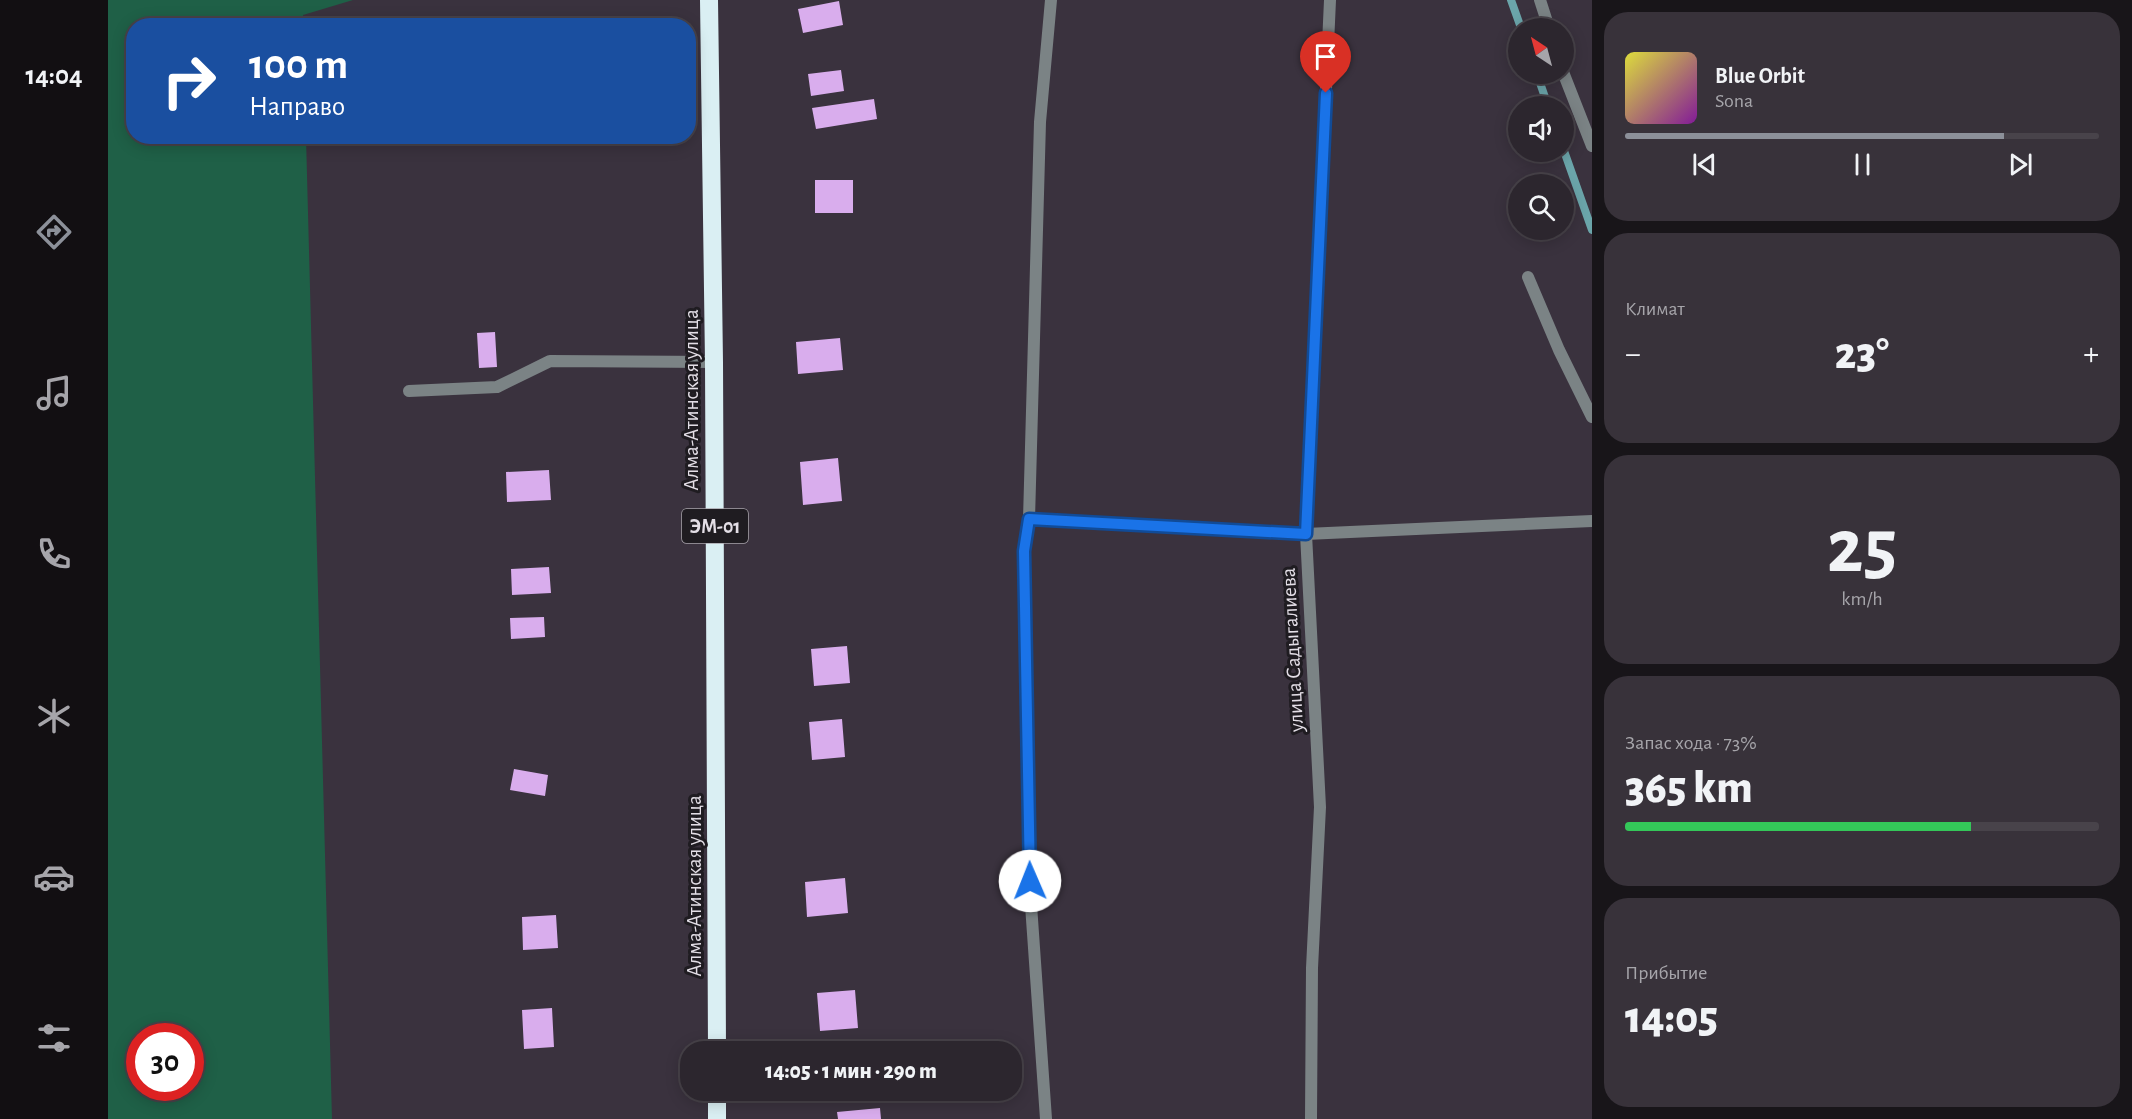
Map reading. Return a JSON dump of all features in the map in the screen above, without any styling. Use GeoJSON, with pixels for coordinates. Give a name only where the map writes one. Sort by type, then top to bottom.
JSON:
{"type":"FeatureCollection","features":[{"type":"Feature","properties":{"kind":"highway","name":"Алма-Атинская улица"},"geometry":{"type":"LineString","coordinates":[[709,0],[714,362],[717,1041]]}},
{"type":"Feature","properties":{"kind":"highway"},"geometry":{"type":"LineString","coordinates":[[717,1101],[717,1119]]}},
{"type":"Feature","properties":{"kind":"street"},"geometry":{"type":"LineString","coordinates":[[1046,1119],[1031,905],[1024,551],[1029,519],[1040,122],[1051,0]]}},
{"type":"Feature","properties":{"kind":"street","name":"улица Садыгалиева"},"geometry":{"type":"LineString","coordinates":[[1311,1119],[1312,968],[1320,807],[1306,534],[1330,0]]}},
{"type":"Feature","properties":{"kind":"street"},"geometry":{"type":"LineString","coordinates":[[1540,0],[1546,18]]}},
{"type":"Feature","properties":{"kind":"street"},"geometry":{"type":"LineString","coordinates":[[1568,84],[1592,146]]}},
{"type":"Feature","properties":{"kind":"street"},"geometry":{"type":"LineString","coordinates":[[1528,278],[1559,350],[1592,417]]}},
{"type":"Feature","properties":{"kind":"street"},"geometry":{"type":"LineString","coordinates":[[410,391],[497,387],[550,361],[714,362]]}},
{"type":"Feature","properties":{"kind":"street"},"geometry":{"type":"LineString","coordinates":[[1029,519],[1306,534],[1592,521]]}},
{"type":"Feature","properties":{"kind":"green space"},"geometry":{"type":"Polygon","coordinates":[[[108,0],[353,0],[303,15],[303,18],[126,18],[126,144],[306,144],[332,1119],[108,1119],[108,0]]]}},
{"type":"Feature","properties":{"kind":"building"},"geometry":{"type":"Polygon","coordinates":[[[839,1],[843,25],[803,33],[798,9],[839,1]]]}},
{"type":"Feature","properties":{"kind":"building"},"geometry":{"type":"Polygon","coordinates":[[[841,70],[844,91],[811,96],[808,74],[841,70]]]}},
{"type":"Feature","properties":{"kind":"building"},"geometry":{"type":"Polygon","coordinates":[[[874,99],[877,119],[816,129],[812,108],[874,99]]]}},
{"type":"Feature","properties":{"kind":"building"},"geometry":{"type":"Polygon","coordinates":[[[815,180],[853,180],[853,213],[815,213],[815,180]]]}},
{"type":"Feature","properties":{"kind":"building"},"geometry":{"type":"Polygon","coordinates":[[[495,332],[497,367],[479,368],[477,333],[495,332]]]}},
{"type":"Feature","properties":{"kind":"building"},"geometry":{"type":"Polygon","coordinates":[[[840,338],[843,370],[798,374],[796,342],[840,338]]]}},
{"type":"Feature","properties":{"kind":"building"},"geometry":{"type":"Polygon","coordinates":[[[838,458],[842,501],[803,505],[800,462],[838,458]]]}},
{"type":"Feature","properties":{"kind":"building"},"geometry":{"type":"Polygon","coordinates":[[[549,470],[551,500],[507,502],[506,472],[549,470]]]}},
{"type":"Feature","properties":{"kind":"building"},"geometry":{"type":"Polygon","coordinates":[[[549,567],[551,593],[512,595],[511,569],[549,567]]]}},
{"type":"Feature","properties":{"kind":"building"},"geometry":{"type":"Polygon","coordinates":[[[544,617],[545,637],[511,639],[510,618],[544,617]]]}},
{"type":"Feature","properties":{"kind":"building"},"geometry":{"type":"Polygon","coordinates":[[[847,646],[850,683],[814,686],[811,649],[847,646]]]}},
{"type":"Feature","properties":{"kind":"building"},"geometry":{"type":"Polygon","coordinates":[[[842,719],[845,757],[812,760],[809,722],[842,719]]]}},
{"type":"Feature","properties":{"kind":"building"},"geometry":{"type":"Polygon","coordinates":[[[514,769],[548,775],[545,796],[510,790],[514,769]]]}},
{"type":"Feature","properties":{"kind":"building"},"geometry":{"type":"Polygon","coordinates":[[[845,878],[848,913],[807,917],[805,882],[845,878]]]}},
{"type":"Feature","properties":{"kind":"building"},"geometry":{"type":"Polygon","coordinates":[[[556,915],[558,948],[523,950],[522,917],[556,915]]]}},
{"type":"Feature","properties":{"kind":"building"},"geometry":{"type":"Polygon","coordinates":[[[855,990],[858,1028],[820,1031],[817,993],[855,990]]]}},
{"type":"Feature","properties":{"kind":"building"},"geometry":{"type":"Polygon","coordinates":[[[552,1008],[554,1047],[524,1049],[522,1010],[552,1008]]]}},
{"type":"Feature","properties":{"kind":"building"},"geometry":{"type":"Polygon","coordinates":[[[880,1108],[881,1119],[838,1119],[837,1112],[880,1108]]]}},
{"type":"Feature","properties":{"kind":"waterway"},"geometry":{"type":"LineString","coordinates":[[1511,0],[1517,18]]}},
{"type":"Feature","properties":{"kind":"waterway"},"geometry":{"type":"LineString","coordinates":[[1540,84],[1545,96]]}},
{"type":"Feature","properties":{"kind":"waterway"},"geometry":{"type":"LineString","coordinates":[[1568,162],[1592,230]]}},
{"type":"Feature","properties":{"kind":"route"},"geometry":{"type":"LineString","coordinates":[[1030,881],[1024,551],[1029,519],[1306,534],[1326,93]]}}]}
